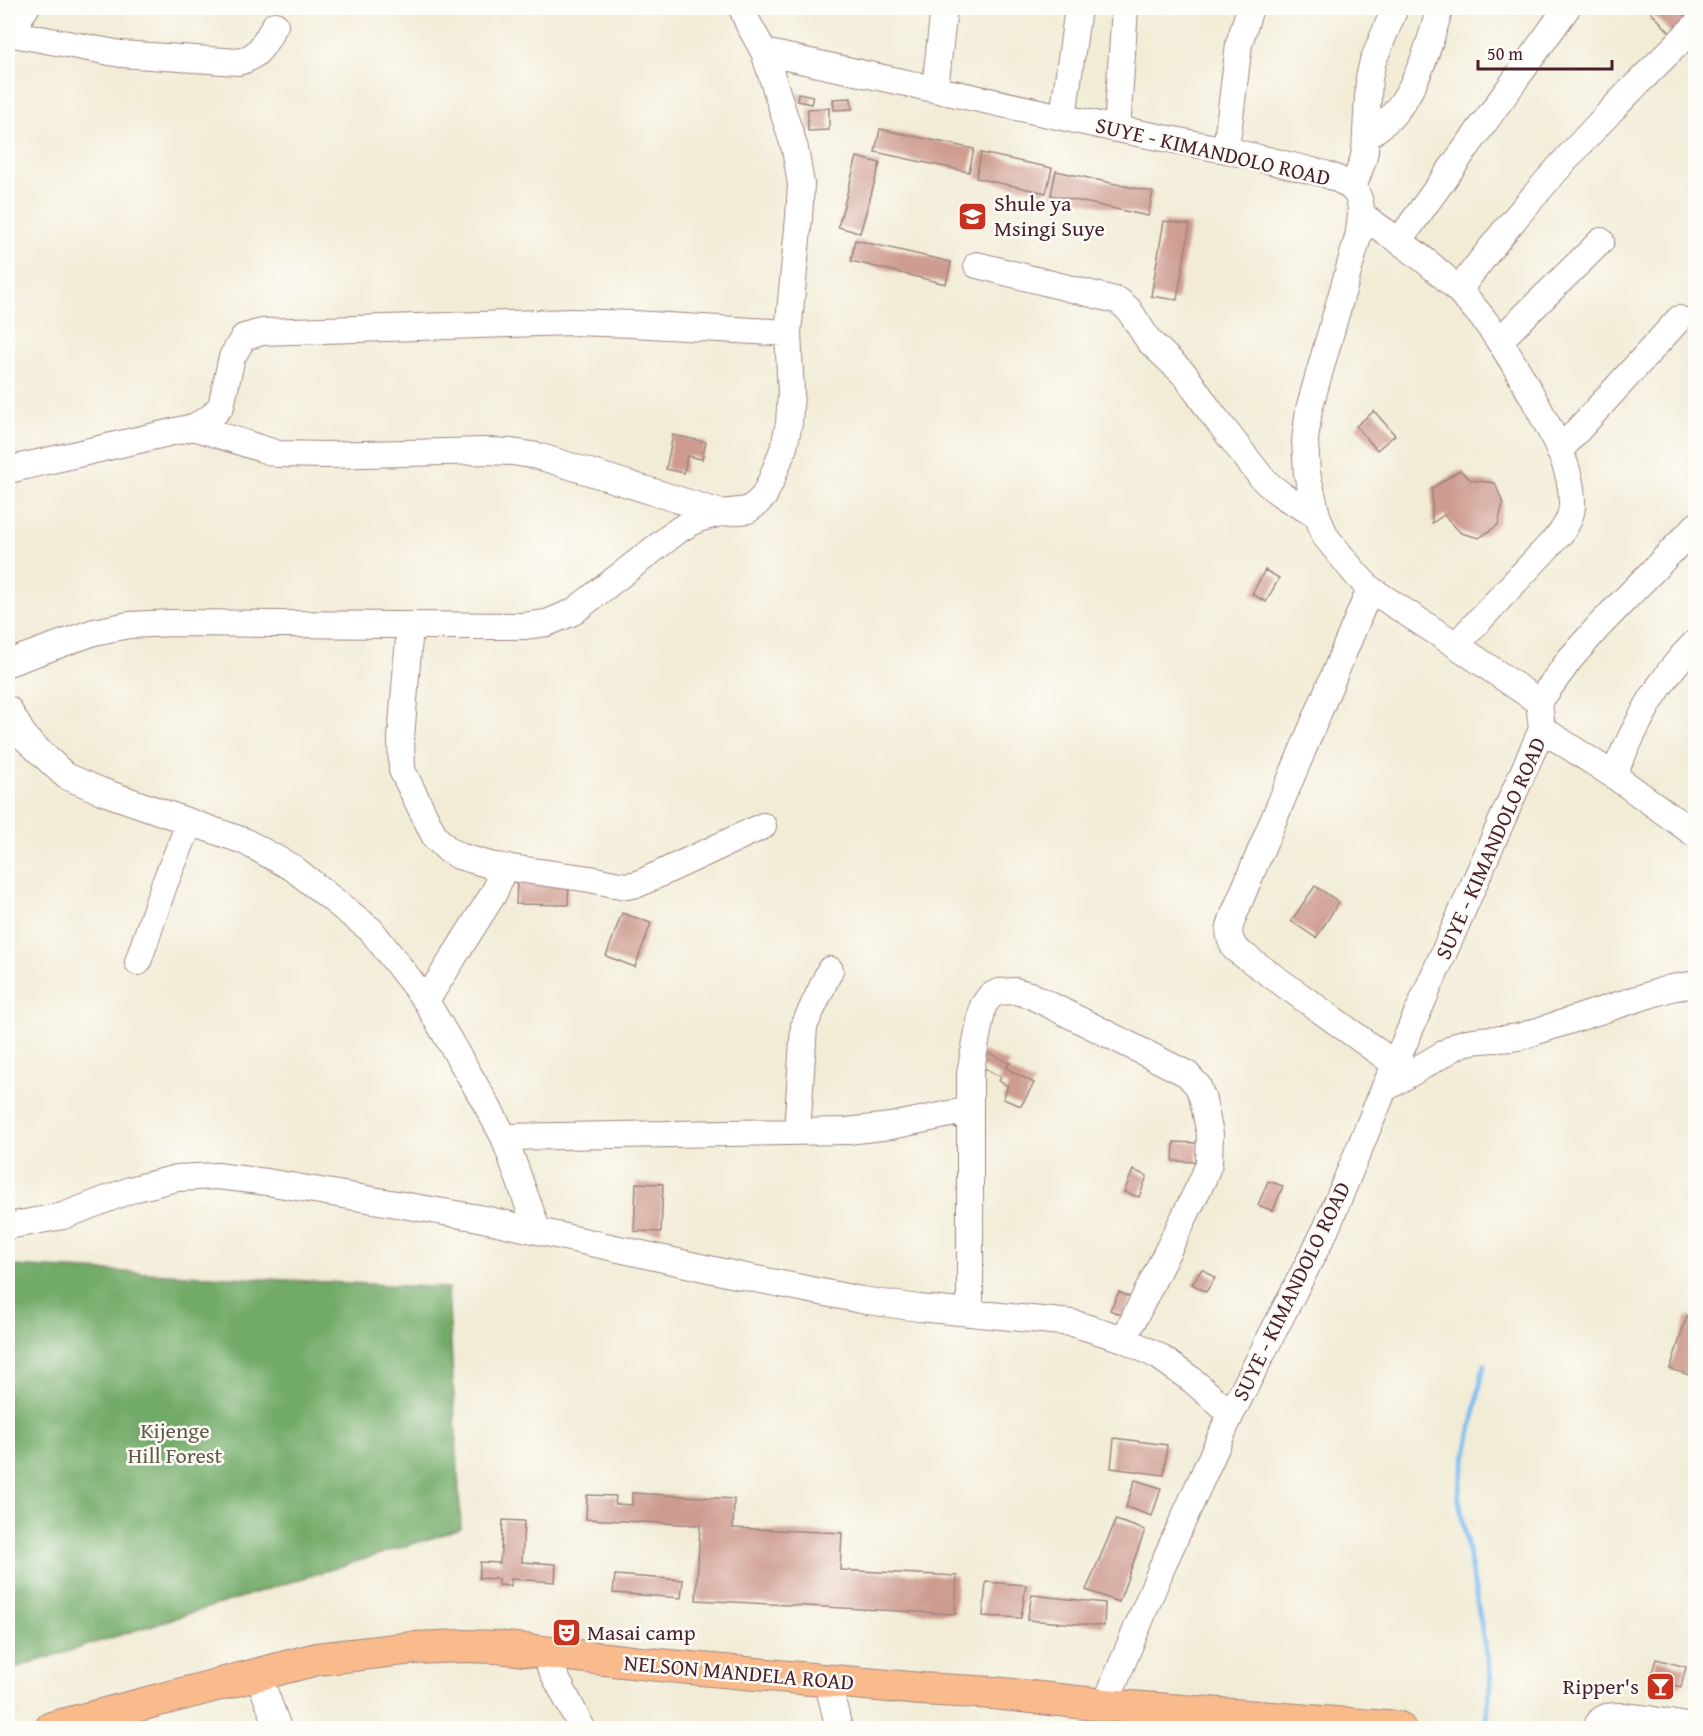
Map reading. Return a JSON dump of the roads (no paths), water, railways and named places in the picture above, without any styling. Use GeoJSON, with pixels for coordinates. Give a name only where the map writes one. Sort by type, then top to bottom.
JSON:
{"type":"FeatureCollection","features":[{"type":"Feature","properties":{"kind":"main road","name":"NELSON MANDELA ROAD"},"geometry":{"type":"LineString","coordinates":[[51,1728],[317,1659],[414,1648],[464,1646],[497,1647],[658,1665],[993,1693],[1105,1705],[1399,1728]]}},
{"type":"Feature","properties":{"kind":"street"},"geometry":{"type":"LineString","coordinates":[[26,8],[8,33],[122,54],[238,62],[256,56],[275,25]]}},
{"type":"Feature","properties":{"kind":"street"},"geometry":{"type":"LineString","coordinates":[[8,663],[94,632],[129,625],[185,623],[523,626],[547,623],[573,612],[680,529],[698,519],[748,510],[756,504],[764,496],[784,447],[789,423],[791,394],[788,333],[801,184],[795,149],[764,52],[742,8]]}},
{"type":"Feature","properties":{"kind":"street"},"geometry":{"type":"LineString","coordinates":[[935,89],[944,8]]}},
{"type":"Feature","properties":{"kind":"street"},"geometry":{"type":"LineString","coordinates":[[1063,117],[1078,8]]}},
{"type":"Feature","properties":{"kind":"street"},"geometry":{"type":"LineString","coordinates":[[1117,129],[1125,8]]}},
{"type":"Feature","properties":{"kind":"street"},"geometry":{"type":"LineString","coordinates":[[1226,150],[1239,44],[1250,8]]}},
{"type":"Feature","properties":{"kind":"street"},"geometry":{"type":"LineString","coordinates":[[1353,188],[1364,160],[1368,78],[1395,8]]}},
{"type":"Feature","properties":{"kind":"street"},"geometry":{"type":"LineString","coordinates":[[1366,138],[1391,116],[1414,84],[1440,8]]}},
{"type":"Feature","properties":{"kind":"street"},"geometry":{"type":"LineString","coordinates":[[1399,241],[1567,8]]}},
{"type":"Feature","properties":{"kind":"street"},"geometry":{"type":"LineString","coordinates":[[1459,290],[1485,254],[1564,162],[1609,112],[1695,25]]}},
{"type":"Feature","properties":{"kind":"street","name":"SUYE - KIMANDOLO ROAD"},"geometry":{"type":"LineString","coordinates":[[764,52],[1117,129],[1226,150],[1325,174],[1353,188],[1359,199],[1361,215],[1358,237],[1309,409],[1305,441],[1307,473],[1317,516],[1325,536],[1370,589],[1539,702],[1542,729],[1384,1089],[1326,1229],[1230,1414],[1165,1560],[1105,1705]]}},
{"type":"Feature","properties":{"kind":"street"},"geometry":{"type":"LineString","coordinates":[[1361,215],[1399,241],[1459,290],[1483,318],[1514,362],[1551,432],[1570,484],[1573,502],[1570,519],[1560,534],[1456,645]]}},
{"type":"Feature","properties":{"kind":"street"},"geometry":{"type":"LineString","coordinates":[[1499,341],[1601,241]]}},
{"type":"Feature","properties":{"kind":"street"},"geometry":{"type":"LineString","coordinates":[[977,265],[1119,301],[1129,310],[1149,341],[1186,376],[1262,478],[1286,498],[1317,516]]}},
{"type":"Feature","properties":{"kind":"street"},"geometry":{"type":"LineString","coordinates":[[1559,451],[1678,319]]}},
{"type":"Feature","properties":{"kind":"street"},"geometry":{"type":"LineString","coordinates":[[8,470],[194,426],[211,417],[221,406],[232,357],[244,337],[262,332],[572,322],[788,333]]}},
{"type":"Feature","properties":{"kind":"street"},"geometry":{"type":"LineString","coordinates":[[194,426],[278,454],[486,451],[538,456],[722,513]]}},
{"type":"Feature","properties":{"kind":"street"},"geometry":{"type":"LineString","coordinates":[[1539,702],[1570,659],[1599,626],[1695,526]]}},
{"type":"Feature","properties":{"kind":"street"},"geometry":{"type":"LineString","coordinates":[[1370,589],[1235,912],[1229,928],[1229,938],[1235,949],[1395,1064]]}},
{"type":"Feature","properties":{"kind":"street"},"geometry":{"type":"LineString","coordinates":[[410,625],[401,738],[402,770],[435,837],[448,850],[459,856],[490,865],[627,886],[638,884],[763,826]]}},
{"type":"Feature","properties":{"kind":"street"},"geometry":{"type":"LineString","coordinates":[[1613,775],[1640,716],[1675,664],[1695,642]]}},
{"type":"Feature","properties":{"kind":"street"},"geometry":{"type":"LineString","coordinates":[[8,709],[26,740],[66,776],[101,791],[244,841],[293,868],[371,930],[426,1001],[504,1137],[537,1230]]}},
{"type":"Feature","properties":{"kind":"street"},"geometry":{"type":"LineString","coordinates":[[1542,729],[1613,775],[1695,835]]}},
{"type":"Feature","properties":{"kind":"street"},"geometry":{"type":"LineString","coordinates":[[138,962],[164,885],[190,822]]}},
{"type":"Feature","properties":{"kind":"street"},"geometry":{"type":"LineString","coordinates":[[426,1001],[494,893],[499,881],[497,872],[490,865]]}},
{"type":"Feature","properties":{"kind":"street"},"geometry":{"type":"LineString","coordinates":[[797,1132],[804,1026],[830,970]]}},
{"type":"Feature","properties":{"kind":"street"},"geometry":{"type":"LineString","coordinates":[[1384,1089],[1460,1044],[1488,1038],[1515,1038],[1652,994],[1695,984]]}},
{"type":"Feature","properties":{"kind":"street"},"geometry":{"type":"LineString","coordinates":[[970,1313],[970,1073],[983,1006],[990,996],[1015,990],[1030,995],[1187,1074],[1198,1086],[1203,1100],[1210,1134],[1209,1163],[1125,1339]]}},
{"type":"Feature","properties":{"kind":"street"},"geometry":{"type":"LineString","coordinates":[[504,1137],[847,1131],[891,1126],[970,1110]]}},
{"type":"Feature","properties":{"kind":"street"},"geometry":{"type":"LineString","coordinates":[[8,1227],[63,1216],[133,1189],[177,1178],[217,1176],[267,1182],[479,1218],[861,1300],[1072,1323],[1125,1339],[1158,1356],[1192,1380],[1230,1414]]}},
{"type":"Feature","properties":{"kind":"street"},"geometry":{"type":"LineString","coordinates":[[543,1653],[582,1728]]}},
{"type":"Feature","properties":{"kind":"street"},"geometry":{"type":"LineString","coordinates":[[258,1674],[278,1728]]}},
{"type":"Feature","properties":{"kind":"street"},"geometry":{"type":"LineString","coordinates":[[827,1680],[839,1728]]}},
{"type":"Feature","properties":{"kind":"street"},"geometry":{"type":"LineString","coordinates":[[1596,1728],[1598,1722],[1613,1716],[1695,1728]]}},
{"type":"Feature","properties":{"kind":"waterway"},"geometry":{"type":"LineString","coordinates":[[1484,1365],[1458,1494],[1491,1680],[1485,1728]]}},
{"type":"Feature","properties":{"kind":"place","name":"Shule ya Msingi Suye"},"geometry":{"type":"Point","coordinates":[973,216]}},
{"type":"Feature","properties":{"kind":"place","name":"Masai camp"},"geometry":{"type":"Point","coordinates":[566,1632]}},
{"type":"Feature","properties":{"kind":"place","name":"Ripper's"},"geometry":{"type":"Point","coordinates":[1660,1686]}},
{"type":"Feature","properties":{"kind":"park label","name":"Kijenge Hill Forest"},"geometry":{"type":"Point","coordinates":[175,1442]}}]}
